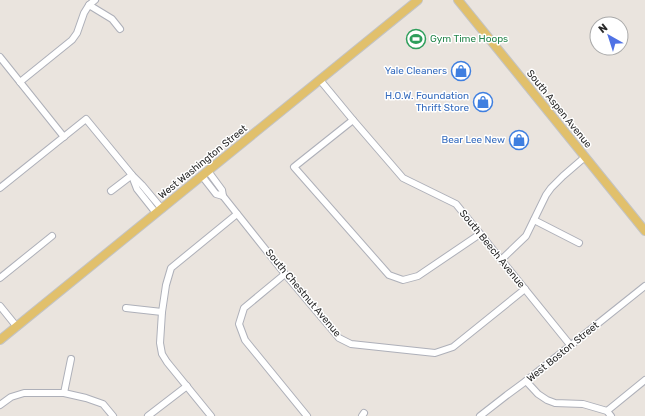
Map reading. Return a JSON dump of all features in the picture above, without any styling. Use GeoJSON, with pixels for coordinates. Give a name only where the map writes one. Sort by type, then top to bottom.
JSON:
{"type":"FeatureCollection","features":[{"type":"Feature","properties":{"kind":"main road","name":"West Washington Street"},"geometry":{"type":"LineString","coordinates":[[0,340],[418,0]]}},
{"type":"Feature","properties":{"kind":"main road","name":"South Aspen Avenue"},"geometry":{"type":"LineString","coordinates":[[458,0],[645,231]]}},
{"type":"Feature","properties":{"kind":"street"},"geometry":{"type":"LineString","coordinates":[[20,82],[72,40],[77,33],[84,13],[89,5],[95,0]]}},
{"type":"Feature","properties":{"kind":"street"},"geometry":{"type":"LineString","coordinates":[[89,5],[112,19],[120,29]]}},
{"type":"Feature","properties":{"kind":"street"},"geometry":{"type":"LineString","coordinates":[[0,58],[64,137]]}},
{"type":"Feature","properties":{"kind":"street","name":"South Beech Avenue"},"geometry":{"type":"LineString","coordinates":[[320,80],[403,178],[456,204],[571,346]]}},
{"type":"Feature","properties":{"kind":"street"},"geometry":{"type":"LineString","coordinates":[[0,188],[86,118],[132,175],[137,189],[159,211]]}},
{"type":"Feature","properties":{"kind":"street"},"geometry":{"type":"LineString","coordinates":[[353,120],[294,167],[389,275],[403,280],[418,276],[480,234]]}},
{"type":"Feature","properties":{"kind":"street"},"geometry":{"type":"LineString","coordinates":[[501,260],[526,236],[551,188],[585,157]]}},
{"type":"Feature","properties":{"kind":"street","name":"South Chestnut Avenue"},"geometry":{"type":"LineString","coordinates":[[205,174],[216,194],[223,196],[285,274],[339,338],[351,344],[435,353],[452,347],[525,290]]}},
{"type":"Feature","properties":{"kind":"street"},"geometry":{"type":"LineString","coordinates":[[111,191],[132,175]]}},
{"type":"Feature","properties":{"kind":"street"},"geometry":{"type":"LineString","coordinates":[[210,416],[162,354],[160,343],[162,312],[166,285],[172,268],[237,214]]}},
{"type":"Feature","properties":{"kind":"street"},"geometry":{"type":"LineString","coordinates":[[534,220],[579,243]]}},
{"type":"Feature","properties":{"kind":"street"},"geometry":{"type":"LineString","coordinates":[[0,278],[52,236]]}},
{"type":"Feature","properties":{"kind":"street"},"geometry":{"type":"LineString","coordinates":[[285,274],[244,308],[239,324],[245,340],[307,416]]}},
{"type":"Feature","properties":{"kind":"street","name":"West Boston Street"},"geometry":{"type":"LineString","coordinates":[[480,416],[571,346],[645,286]]}},
{"type":"Feature","properties":{"kind":"street"},"geometry":{"type":"LineString","coordinates":[[0,306],[17,327]]}},
{"type":"Feature","properties":{"kind":"street"},"geometry":{"type":"LineString","coordinates":[[126,308],[162,312]]}},
{"type":"Feature","properties":{"kind":"street"},"geometry":{"type":"LineString","coordinates":[[64,393],[70,359]]}},
{"type":"Feature","properties":{"kind":"street"},"geometry":{"type":"LineString","coordinates":[[526,381],[538,394],[547,400],[555,403],[583,404],[609,413],[645,380]]}},
{"type":"Feature","properties":{"kind":"street"},"geometry":{"type":"LineString","coordinates":[[148,416],[187,386]]}},
{"type":"Feature","properties":{"kind":"street"},"geometry":{"type":"LineString","coordinates":[[0,405],[11,397],[24,393],[64,393],[103,404],[113,416]]}},
{"type":"Feature","properties":{"kind":"place","name":"Gym Time Hoops"},"geometry":{"type":"Point","coordinates":[416,39]}},
{"type":"Feature","properties":{"kind":"place","name":"Yale Cleaners"},"geometry":{"type":"Point","coordinates":[461,71]}},
{"type":"Feature","properties":{"kind":"place","name":"H.O.W. Foundation Thrift Store"},"geometry":{"type":"Point","coordinates":[483,102]}},
{"type":"Feature","properties":{"kind":"place","name":"Bear Lee New"},"geometry":{"type":"Point","coordinates":[519,140]}}]}
